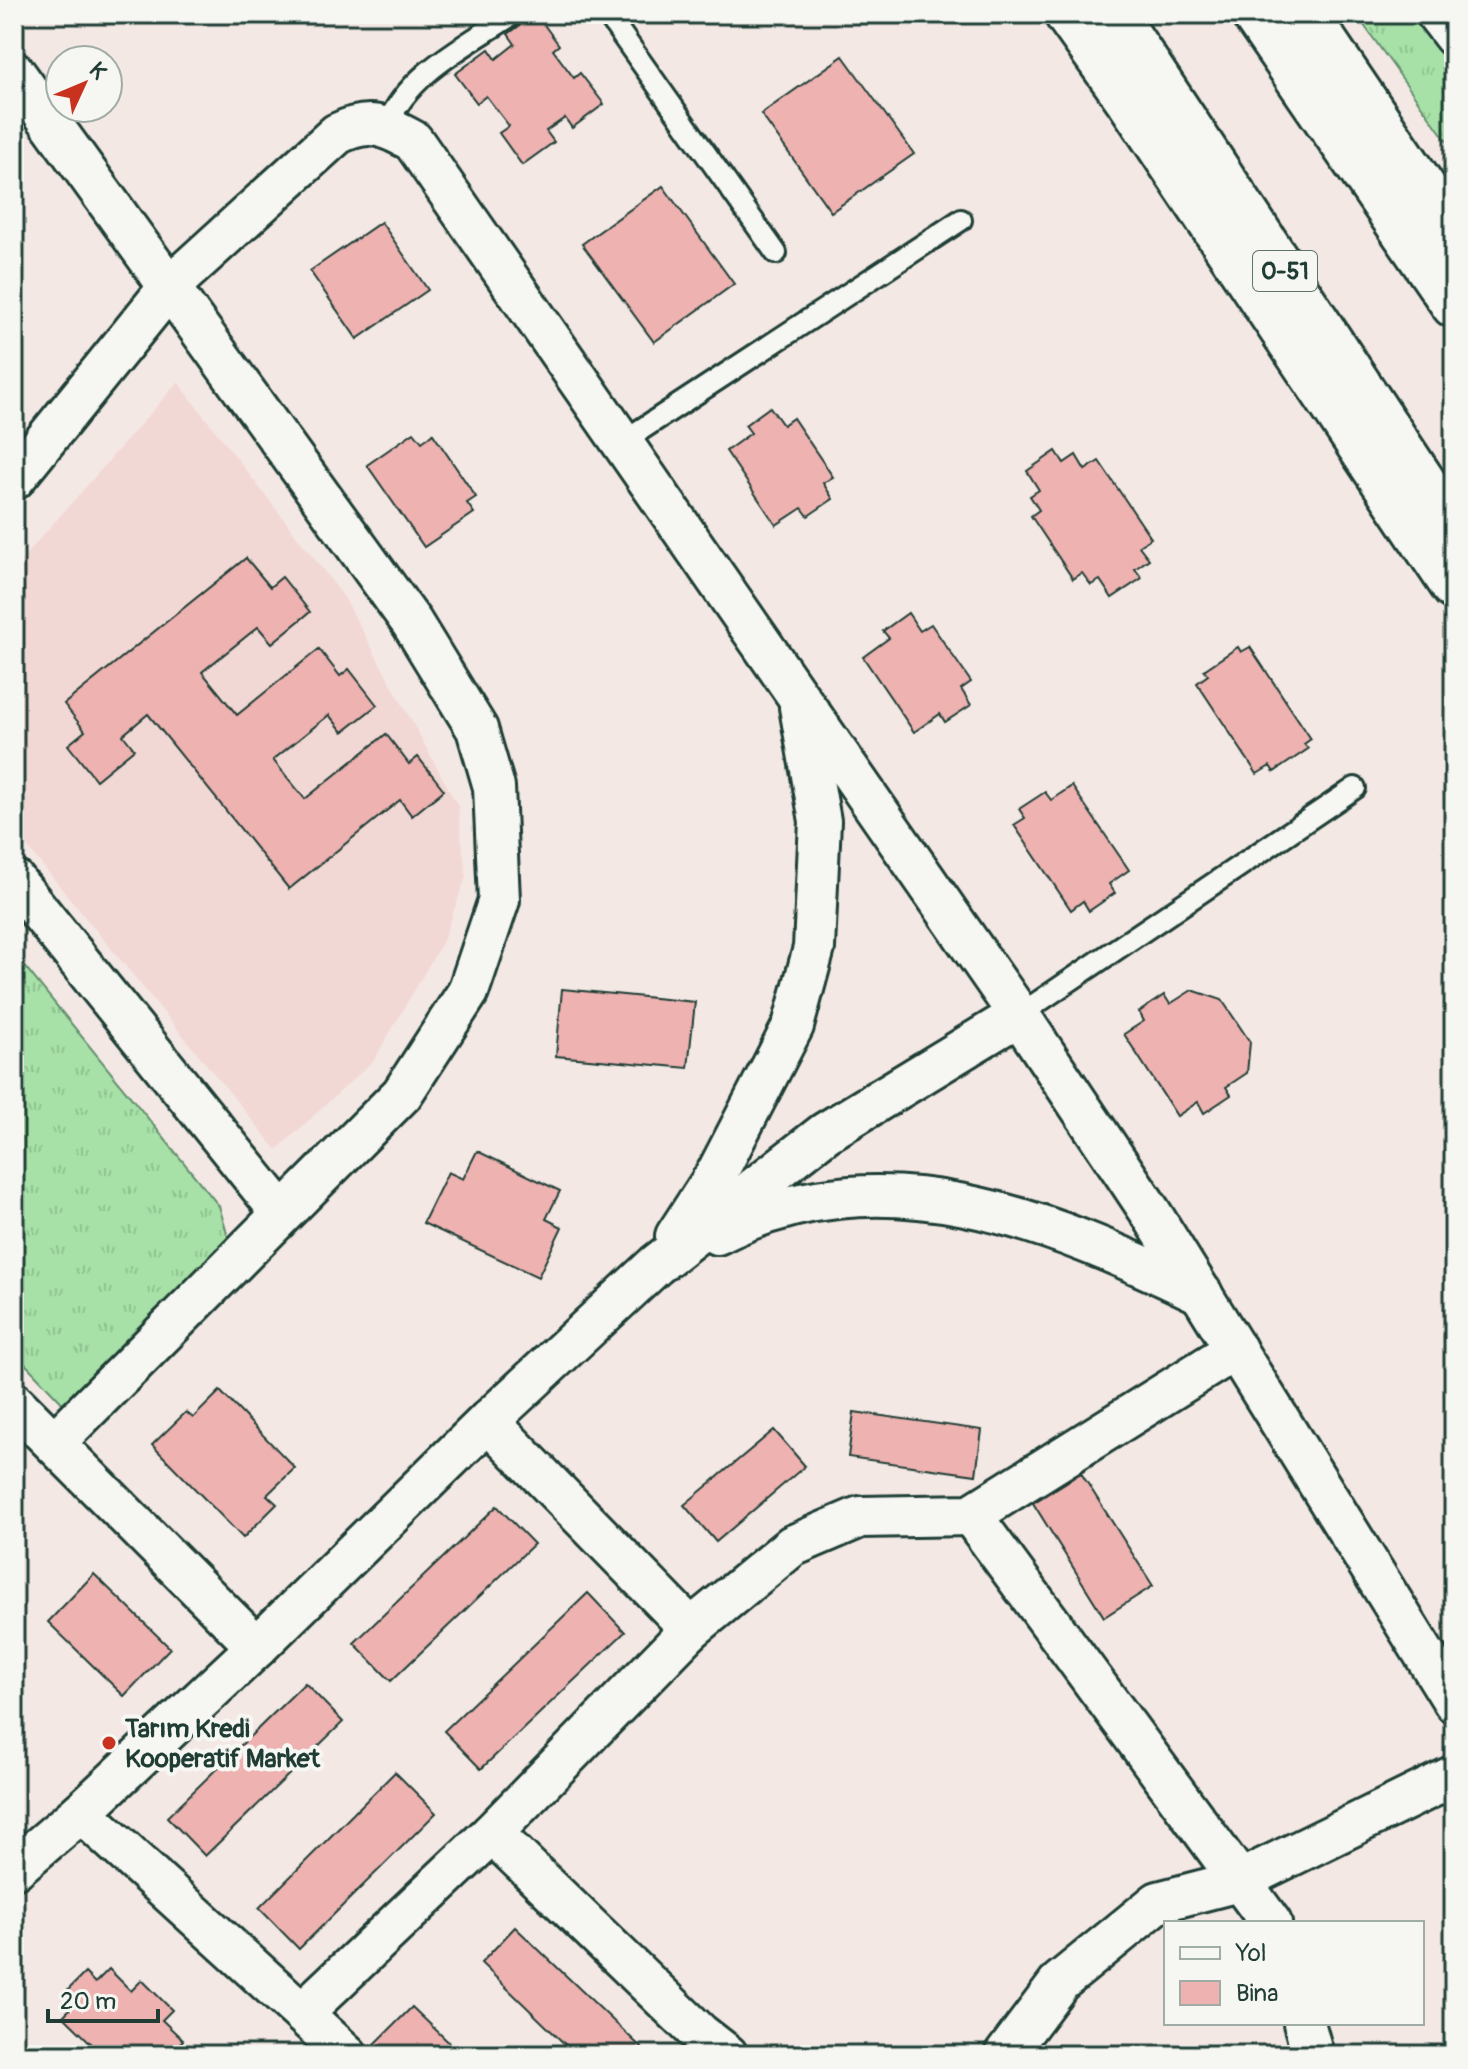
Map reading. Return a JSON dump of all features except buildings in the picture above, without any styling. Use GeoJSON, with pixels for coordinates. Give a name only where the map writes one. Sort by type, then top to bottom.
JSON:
{"type":"FeatureCollection","features":[{"type":"Feature","properties":{"kind":"highway"},"geometry":{"type":"LineString","coordinates":[[1067,14],[1132,105],[1454,587]]}},
{"type":"Feature","properties":{"kind":"highway","name":"O-51"},"geometry":{"type":"LineString","coordinates":[[1114,14],[1454,529]]}},
{"type":"Feature","properties":{"kind":"highway"},"geometry":{"type":"LineString","coordinates":[[1254,14],[1454,305]]}},
{"type":"Feature","properties":{"kind":"highway"},"geometry":{"type":"LineString","coordinates":[[1306,14],[1454,233]]}},
{"type":"Feature","properties":{"kind":"street"},"geometry":{"type":"LineString","coordinates":[[1437,14],[1454,36]]}},
{"type":"Feature","properties":{"kind":"street"},"geometry":{"type":"LineString","coordinates":[[14,72],[171,285],[412,623],[477,729],[494,787],[499,900],[468,992],[402,1094],[56,1441]]}},
{"type":"Feature","properties":{"kind":"street"},"geometry":{"type":"LineString","coordinates":[[14,479],[171,285],[337,134],[359,123],[386,127],[413,141],[1019,1015],[1202,1294],[1454,1702]]}},
{"type":"Feature","properties":{"kind":"street"},"geometry":{"type":"LineString","coordinates":[[656,1265],[717,1173],[793,1026],[814,948],[820,821],[797,695]]}},
{"type":"Feature","properties":{"kind":"street"},"geometry":{"type":"LineString","coordinates":[[14,880],[281,1212]]}},
{"type":"Feature","properties":{"kind":"street"},"geometry":{"type":"LineString","coordinates":[[14,1869],[81,1812],[257,1647],[488,1421],[656,1265],[825,1133],[1019,1015]]}},
{"type":"Feature","properties":{"kind":"street"},"geometry":{"type":"LineString","coordinates":[[656,1265],[730,1227],[813,1199],[914,1195],[1004,1213],[1102,1246],[1202,1294]]}},
{"type":"Feature","properties":{"kind":"street"},"geometry":{"type":"LineString","coordinates":[[302,2013],[492,1833],[691,1629],[792,1546],[860,1517],[971,1515],[1236,1349]]}},
{"type":"Feature","properties":{"kind":"street"},"geometry":{"type":"LineString","coordinates":[[14,1403],[56,1441],[257,1647]]}},
{"type":"Feature","properties":{"kind":"street"},"geometry":{"type":"LineString","coordinates":[[488,1421],[691,1629]]}},
{"type":"Feature","properties":{"kind":"street"},"geometry":{"type":"LineString","coordinates":[[971,1515],[1269,1921]]}},
{"type":"Feature","properties":{"kind":"street"},"geometry":{"type":"LineString","coordinates":[[1005,2055],[1060,1982],[1158,1902],[1239,1881],[1454,1776]]}},
{"type":"Feature","properties":{"kind":"street"},"geometry":{"type":"LineString","coordinates":[[81,1812],[347,2055]]}},
{"type":"Feature","properties":{"kind":"street"},"geometry":{"type":"LineString","coordinates":[[492,1833],[700,2034],[727,2055]]}},
{"type":"Feature","properties":{"kind":"street"},"geometry":{"type":"LineString","coordinates":[[1305,2025],[1313,2055]]}},
{"type":"Feature","properties":{"kind":"lane"},"geometry":{"type":"LineString","coordinates":[[386,127],[403,94],[419,77],[513,14]]}},
{"type":"Feature","properties":{"kind":"lane"},"geometry":{"type":"LineString","coordinates":[[607,14],[776,253]]}},
{"type":"Feature","properties":{"kind":"lane"},"geometry":{"type":"LineString","coordinates":[[622,442],[961,220]]}},
{"type":"Feature","properties":{"kind":"lane"},"geometry":{"type":"LineString","coordinates":[[1019,1015],[1355,788]]}},
{"type":"Feature","properties":{"kind":"shaded area"},"geometry":{"type":"Polygon","coordinates":[[[178,382],[344,597],[458,806],[466,877],[443,941],[374,1060],[277,1150],[14,831],[14,568],[178,382]]]}},
{"type":"Feature","properties":{"kind":"green space"},"geometry":{"type":"Polygon","coordinates":[[[1356,14],[1454,14],[1454,151],[1356,14]]]}},
{"type":"Feature","properties":{"kind":"green space"},"geometry":{"type":"Polygon","coordinates":[[[14,953],[219,1206],[233,1254],[70,1411],[14,1352],[14,953]]]}},
{"type":"Feature","properties":{"kind":"place","name":"Tarım Kredi Kooperatif Market"},"geometry":{"type":"Point","coordinates":[109,1743]}}]}
